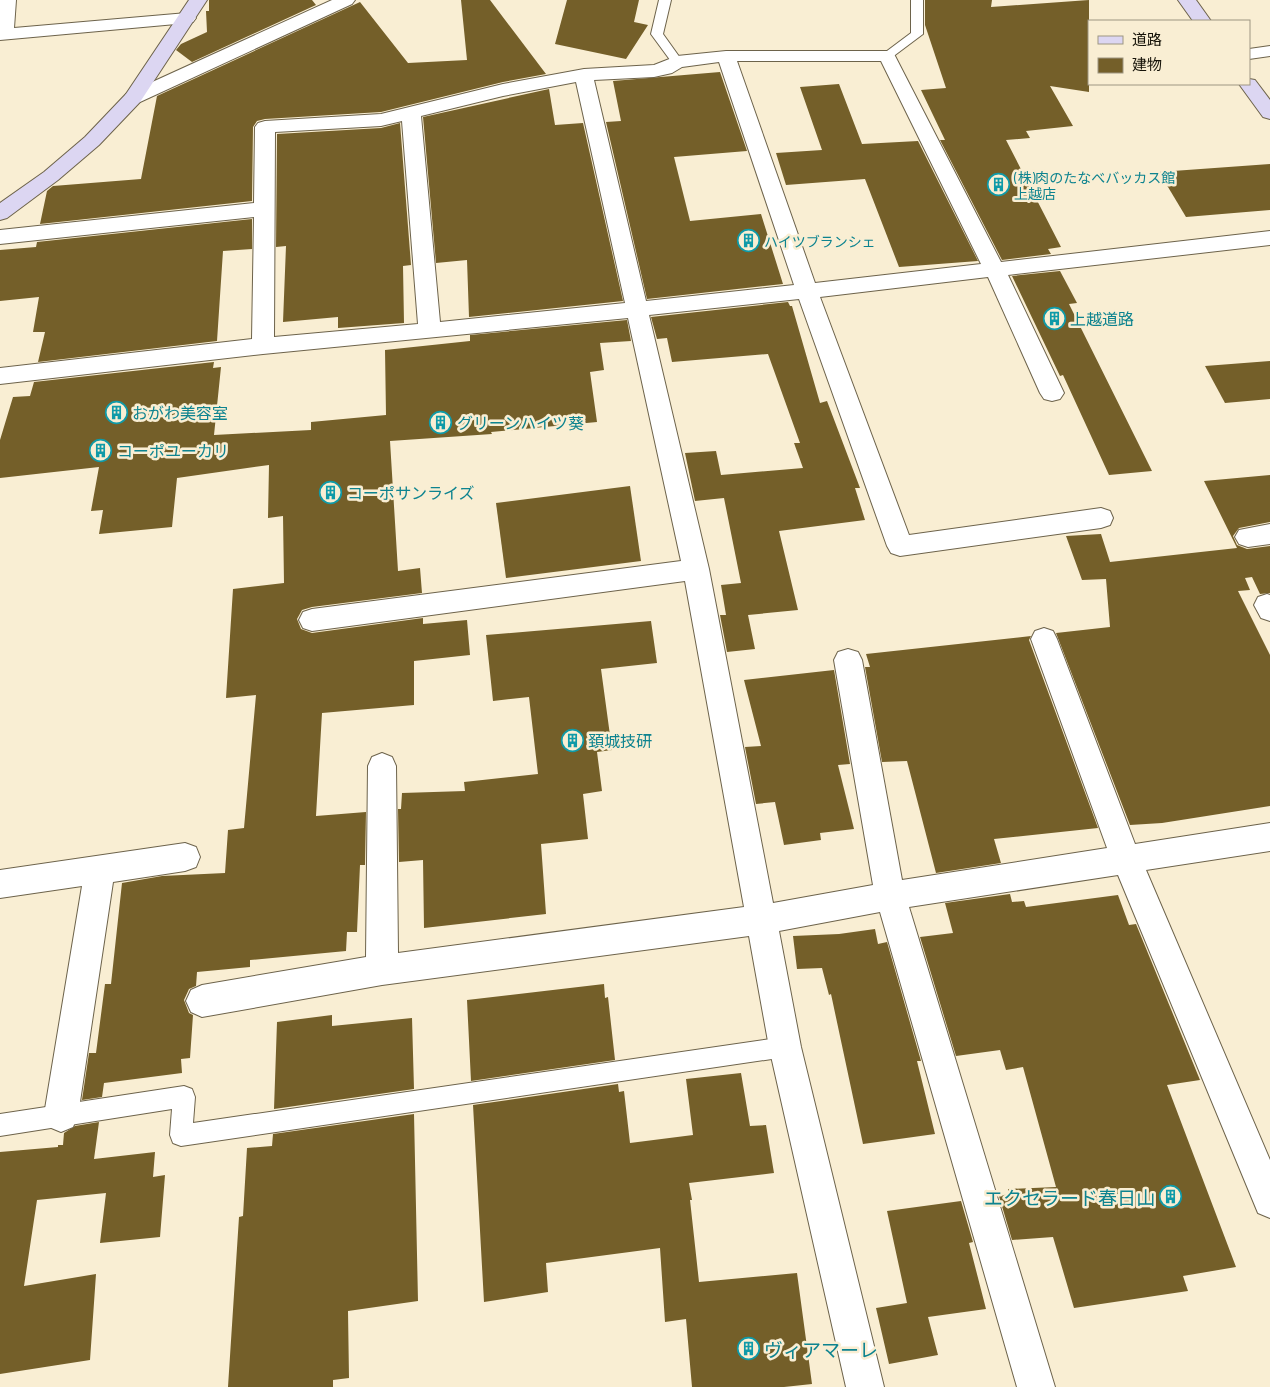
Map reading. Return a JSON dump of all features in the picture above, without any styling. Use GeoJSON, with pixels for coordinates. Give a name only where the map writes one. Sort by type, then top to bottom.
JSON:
{"type":"FeatureCollection","features":[{"type":"Feature","properties":{"kind":"street"},"geometry":{"type":"LineString","coordinates":[[7,0],[2,35],[187,18]]}},
{"type":"Feature","properties":{"kind":"street"},"geometry":{"type":"LineString","coordinates":[[0,213],[51,176],[86,146],[133,98],[198,0]]}},
{"type":"Feature","properties":{"kind":"street"},"geometry":{"type":"LineString","coordinates":[[133,98],[346,0]]}},
{"type":"Feature","properties":{"kind":"street"},"geometry":{"type":"LineString","coordinates":[[1187,0],[1201,20]]}},
{"type":"Feature","properties":{"kind":"street"},"geometry":{"type":"LineString","coordinates":[[1250,54],[1270,51]]}},
{"type":"Feature","properties":{"kind":"street"},"geometry":{"type":"LineString","coordinates":[[726,56],[807,291],[900,546],[1101,518]]}},
{"type":"Feature","properties":{"kind":"street"},"geometry":{"type":"LineString","coordinates":[[263,346],[265,127],[381,120],[503,90],[584,75],[654,71],[665,69],[677,62],[726,56],[887,56],[994,270],[1052,393]]}},
{"type":"Feature","properties":{"kind":"street"},"geometry":{"type":"LineString","coordinates":[[584,75],[635,308],[696,569],[785,1047],[865,1387]]}},
{"type":"Feature","properties":{"kind":"street"},"geometry":{"type":"LineString","coordinates":[[1249,85],[1270,113]]}},
{"type":"Feature","properties":{"kind":"street"},"geometry":{"type":"LineString","coordinates":[[411,112],[430,331]]}},
{"type":"Feature","properties":{"kind":"street"},"geometry":{"type":"LineString","coordinates":[[0,237],[263,209]]}},
{"type":"Feature","properties":{"kind":"street"},"geometry":{"type":"LineString","coordinates":[[0,376],[263,346],[430,331],[807,291],[1270,238]]}},
{"type":"Feature","properties":{"kind":"street"},"geometry":{"type":"LineString","coordinates":[[312,620],[696,569]]}},
{"type":"Feature","properties":{"kind":"street"},"geometry":{"type":"LineString","coordinates":[[1044,639],[1126,861],[1270,1201]]}},
{"type":"Feature","properties":{"kind":"street"},"geometry":{"type":"LineString","coordinates":[[848,660],[890,896],[1036,1387]]}},
{"type":"Feature","properties":{"kind":"street"},"geometry":{"type":"LineString","coordinates":[[382,766],[382,970]]}},
{"type":"Feature","properties":{"kind":"street"},"geometry":{"type":"LineString","coordinates":[[202,1001],[382,970],[761,920],[890,896],[1126,861],[1270,837]]}},
{"type":"Feature","properties":{"kind":"street"},"geometry":{"type":"LineString","coordinates":[[0,884],[185,857]]}},
{"type":"Feature","properties":{"kind":"street"},"geometry":{"type":"LineString","coordinates":[[61,1115],[100,870]]}},
{"type":"Feature","properties":{"kind":"lane"},"geometry":{"type":"LineString","coordinates":[[665,0],[657,34],[677,62]]}},
{"type":"Feature","properties":{"kind":"lane"},"geometry":{"type":"LineString","coordinates":[[887,56],[917,34],[917,0]]}},
{"type":"Feature","properties":{"kind":"lane"},"geometry":{"type":"LineString","coordinates":[[0,1125],[184,1097],[181,1135],[785,1047]]}},
{"type":"Feature","properties":{"kind":"building"},"geometry":{"type":"Polygon","coordinates":[[[209,0],[312,0],[316,5],[192,62],[176,50],[181,44],[207,32],[206,11],[209,11],[209,0]]]}},
{"type":"Feature","properties":{"kind":"building"},"geometry":{"type":"Polygon","coordinates":[[[461,0],[490,0],[546,74],[503,82],[381,112],[257,121],[253,127],[252,201],[40,224],[47,191],[53,186],[141,179],[157,96],[360,2],[408,63],[467,60],[461,0]]]}},
{"type":"Feature","properties":{"kind":"building"},"geometry":{"type":"Polygon","coordinates":[[[567,0],[639,0],[634,22],[648,25],[626,59],[555,44],[567,0]]]}},
{"type":"Feature","properties":{"kind":"building"},"geometry":{"type":"Polygon","coordinates":[[[925,0],[992,0],[991,7],[1089,0],[1089,92],[1050,86],[1073,126],[1026,131],[1030,138],[1006,140],[1061,247],[1048,249],[1051,254],[1002,260],[940,140],[945,140],[921,90],[946,88],[925,25],[925,0]]]}},
{"type":"Feature","properties":{"kind":"building"},"geometry":{"type":"Polygon","coordinates":[[[720,72],[747,151],[674,157],[690,221],[761,214],[783,284],[647,299],[606,122],[621,121],[613,81],[720,72]]]}},
{"type":"Feature","properties":{"kind":"building"},"geometry":{"type":"Polygon","coordinates":[[[839,84],[862,144],[918,141],[978,261],[899,267],[865,179],[786,185],[776,153],[822,150],[800,87],[839,84]]]}},
{"type":"Feature","properties":{"kind":"building"},"geometry":{"type":"Polygon","coordinates":[[[549,89],[555,125],[583,123],[623,301],[469,317],[467,260],[436,263],[423,117],[549,89]]]}},
{"type":"Feature","properties":{"kind":"building"},"geometry":{"type":"Polygon","coordinates":[[[400,123],[411,265],[403,266],[404,323],[338,328],[338,317],[283,322],[286,246],[276,247],[277,134],[381,128],[400,123]]]}},
{"type":"Feature","properties":{"kind":"building"},"geometry":{"type":"Polygon","coordinates":[[[1270,164],[1270,210],[1186,217],[1159,172],[1270,164]]]}},
{"type":"Feature","properties":{"kind":"building"},"geometry":{"type":"Polygon","coordinates":[[[252,219],[252,249],[223,251],[217,341],[38,362],[45,332],[33,332],[39,297],[0,301],[0,250],[36,247],[37,242],[252,219]]]}},
{"type":"Feature","properties":{"kind":"building"},"geometry":{"type":"Polygon","coordinates":[[[1060,271],[1077,303],[1069,304],[1152,471],[1109,475],[1063,375],[1060,376],[1012,276],[1060,271]]]}},
{"type":"Feature","properties":{"kind":"building"},"geometry":{"type":"Polygon","coordinates":[[[788,302],[792,306],[820,403],[827,401],[860,488],[855,488],[865,520],[779,531],[798,610],[748,615],[755,649],[727,652],[720,615],[726,615],[721,585],[741,583],[724,498],[695,501],[685,453],[716,451],[721,475],[803,468],[794,443],[800,443],[768,354],[672,362],[667,338],[657,339],[651,317],[788,302]]]}},
{"type":"Feature","properties":{"kind":"building"},"geometry":{"type":"Polygon","coordinates":[[[627,320],[631,341],[600,343],[604,370],[590,372],[597,422],[491,432],[492,434],[390,441],[398,571],[420,568],[422,593],[312,607],[302,610],[297,619],[301,629],[312,633],[423,618],[423,624],[467,620],[470,655],[414,661],[414,705],[322,713],[316,816],[366,812],[365,865],[360,865],[357,932],[347,932],[346,951],[250,960],[250,967],[197,972],[196,986],[189,989],[184,1000],[189,1013],[193,1015],[190,1058],[181,1059],[182,1073],[104,1083],[102,1097],[82,1100],[89,1053],[96,1053],[105,984],[111,984],[122,883],[162,876],[225,873],[228,830],[244,828],[256,695],[226,698],[233,589],[284,583],[283,516],[268,518],[269,465],[177,478],[172,527],[99,534],[103,510],[91,511],[99,467],[0,478],[0,440],[13,397],[30,396],[34,382],[214,362],[213,368],[221,367],[214,435],[311,430],[311,422],[386,415],[385,350],[470,341],[470,335],[627,320]]]}},
{"type":"Feature","properties":{"kind":"building"},"geometry":{"type":"Polygon","coordinates":[[[1270,361],[1270,399],[1225,403],[1205,366],[1270,361]]]}},
{"type":"Feature","properties":{"kind":"building"},"geometry":{"type":"Polygon","coordinates":[[[1270,475],[1270,522],[1239,528],[1233,536],[1237,545],[1247,549],[1270,546],[1270,593],[1260,594],[1252,577],[1245,578],[1250,590],[1238,591],[1270,655],[1270,806],[1162,823],[1130,825],[1056,633],[1110,627],[1106,579],[1082,580],[1066,536],[1101,534],[1110,562],[1237,548],[1204,481],[1270,475]]]}},
{"type":"Feature","properties":{"kind":"building"},"geometry":{"type":"Polygon","coordinates":[[[630,486],[641,561],[506,578],[496,503],[630,486]]]}},
{"type":"Feature","properties":{"kind":"building"},"geometry":{"type":"Polygon","coordinates":[[[651,621],[657,663],[601,669],[612,750],[597,752],[602,791],[583,794],[588,839],[541,844],[546,914],[424,928],[423,860],[399,862],[398,809],[401,809],[402,793],[465,791],[464,782],[538,774],[529,697],[493,701],[486,635],[651,621]]]}},
{"type":"Feature","properties":{"kind":"building"},"geometry":{"type":"Polygon","coordinates":[[[1031,636],[1029,640],[1098,828],[994,839],[1001,863],[936,873],[907,761],[882,762],[865,667],[870,667],[866,654],[1031,636]]]}},
{"type":"Feature","properties":{"kind":"building"},"geometry":{"type":"Polygon","coordinates":[[[834,670],[850,764],[838,765],[854,829],[820,833],[821,840],[784,845],[775,802],[756,804],[745,747],[761,746],[744,680],[834,670]]]}},
{"type":"Feature","properties":{"kind":"building"},"geometry":{"type":"Polygon","coordinates":[[[1010,894],[1012,902],[1024,901],[1026,907],[1118,895],[1129,925],[1136,924],[1200,1080],[1167,1085],[1236,1267],[1183,1276],[1188,1291],[1074,1308],[1053,1237],[1012,1240],[999,1196],[1009,1194],[1008,1189],[1056,1187],[1023,1067],[1006,1070],[1000,1050],[956,1056],[920,937],[953,933],[945,903],[1010,894]]]}},
{"type":"Feature","properties":{"kind":"building"},"geometry":{"type":"Polygon","coordinates":[[[875,929],[878,944],[887,942],[921,1061],[917,1061],[935,1134],[863,1144],[831,994],[829,995],[822,968],[797,969],[793,936],[839,934],[875,929]]]}},
{"type":"Feature","properties":{"kind":"building"},"geometry":{"type":"Polygon","coordinates":[[[604,984],[605,998],[608,997],[615,1060],[471,1081],[467,1000],[604,984]]]}},
{"type":"Feature","properties":{"kind":"building"},"geometry":{"type":"Polygon","coordinates":[[[332,1015],[332,1026],[412,1018],[414,1089],[274,1109],[277,1022],[332,1015]]]}},
{"type":"Feature","properties":{"kind":"building"},"geometry":{"type":"Polygon","coordinates":[[[741,1073],[750,1126],[766,1125],[774,1173],[689,1183],[699,1282],[797,1273],[812,1384],[784,1387],[692,1387],[686,1319],[665,1322],[660,1248],[546,1263],[548,1292],[484,1302],[473,1105],[618,1084],[619,1092],[624,1091],[630,1143],[693,1135],[686,1079],[741,1073]]]}},
{"type":"Feature","properties":{"kind":"building"},"geometry":{"type":"Polygon","coordinates":[[[414,1114],[418,1301],[348,1311],[349,1378],[333,1380],[333,1387],[228,1387],[239,1217],[243,1216],[247,1148],[272,1146],[273,1134],[414,1114]]]}},
{"type":"Feature","properties":{"kind":"building"},"geometry":{"type":"Polygon","coordinates":[[[99,1122],[94,1159],[155,1152],[153,1177],[165,1175],[160,1237],[100,1243],[106,1193],[37,1200],[24,1286],[96,1274],[90,1360],[0,1374],[0,1152],[58,1147],[58,1145],[63,1145],[64,1133],[75,1126],[99,1122]]]}},
{"type":"Feature","properties":{"kind":"building"},"geometry":{"type":"Polygon","coordinates":[[[961,1201],[973,1242],[969,1243],[986,1309],[928,1317],[938,1355],[889,1364],[876,1308],[907,1303],[887,1211],[961,1201]]]}},
{"type":"Feature","properties":{"kind":"place","name":"(株)肉のたなべバッカス館 上越店"},"geometry":{"type":"Point","coordinates":[998,185]}},
{"type":"Feature","properties":{"kind":"place","name":"ハイツブランシェ"},"geometry":{"type":"Point","coordinates":[748,241]}},
{"type":"Feature","properties":{"kind":"place","name":"上越道路"},"geometry":{"type":"Point","coordinates":[1054,318]}},
{"type":"Feature","properties":{"kind":"place","name":"おがわ美容室"},"geometry":{"type":"Point","coordinates":[116,412]}},
{"type":"Feature","properties":{"kind":"place","name":"グリーンハイツ葵"},"geometry":{"type":"Point","coordinates":[441,422]}},
{"type":"Feature","properties":{"kind":"place","name":"コーポユーカリ"},"geometry":{"type":"Point","coordinates":[101,450]}},
{"type":"Feature","properties":{"kind":"place","name":"コーポサンライズ"},"geometry":{"type":"Point","coordinates":[331,492]}},
{"type":"Feature","properties":{"kind":"place","name":"頚城技研"},"geometry":{"type":"Point","coordinates":[572,740]}},
{"type":"Feature","properties":{"kind":"place","name":"エクセラード春日山"},"geometry":{"type":"Point","coordinates":[1171,1197]}},
{"type":"Feature","properties":{"kind":"place","name":"ヴィアマーレ"},"geometry":{"type":"Point","coordinates":[748,1349]}}]}
